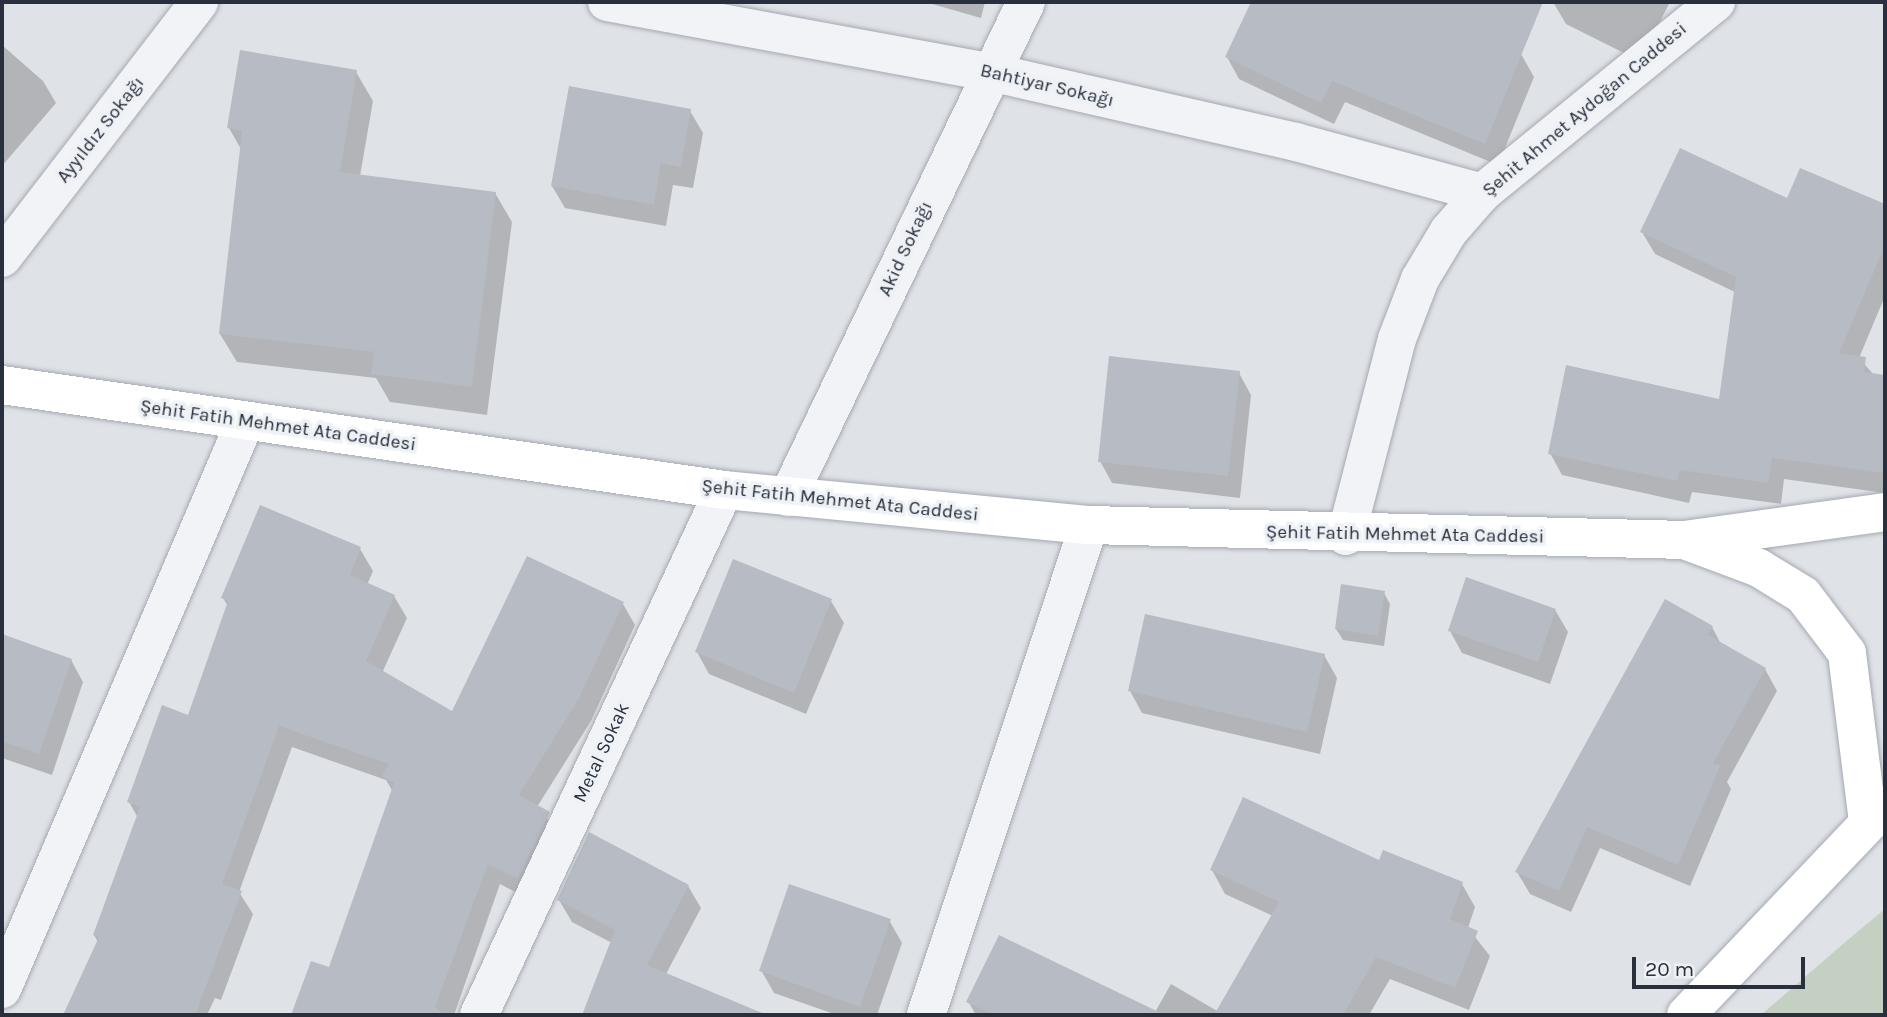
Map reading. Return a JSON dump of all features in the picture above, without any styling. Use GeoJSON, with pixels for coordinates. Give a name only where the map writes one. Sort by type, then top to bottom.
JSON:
{"type":"FeatureCollection","features":[{"type":"Feature","properties":{"kind":"main road","name":"Şehit Fatih Mehmet Ata Caddesi"},"geometry":{"type":"LineString","coordinates":[[2,385],[724,491],[1089,525],[1346,536],[1684,540],[1885,512]]}},
{"type":"Feature","properties":{"kind":"main road","name":"Şehit Fatih Mehmet Ata Caddesi"},"geometry":{"type":"LineString","coordinates":[[1684,540],[1759,568],[1803,595],[1847,653],[1877,814]]}},
{"type":"Feature","properties":{"kind":"main road"},"geometry":{"type":"LineString","coordinates":[[1686,1015],[1877,814]]}},
{"type":"Feature","properties":{"kind":"street","name":"Ayyıldız Sokağı"},"geometry":{"type":"LineString","coordinates":[[2,258],[199,2]]}},
{"type":"Feature","properties":{"kind":"street","name":"Bahtiyar Sokağı"},"geometry":{"type":"LineString","coordinates":[[607,2],[990,72],[1296,142],[1482,193]]}},
{"type":"Feature","properties":{"kind":"street","name":"Akid Sokağı"},"geometry":{"type":"LineString","coordinates":[[788,497],[990,72],[1027,2]]}},
{"type":"Feature","properties":{"kind":"street","name":"Şehit Ahmet Aydoğan Caddesi"},"geometry":{"type":"LineString","coordinates":[[1346,536],[1396,339],[1420,279],[1482,193],[1716,2]]}},
{"type":"Feature","properties":{"kind":"street"},"geometry":{"type":"LineString","coordinates":[[2,989],[245,422]]}},
{"type":"Feature","properties":{"kind":"street","name":"Metal Sokak"},"geometry":{"type":"LineString","coordinates":[[479,1015],[724,491]]}},
{"type":"Feature","properties":{"kind":"street"},"geometry":{"type":"LineString","coordinates":[[926,1015],[1089,525]]}},
{"type":"Feature","properties":{"kind":"green space"},"geometry":{"type":"Polygon","coordinates":[[[1885,909],[1885,1015],[1761,1015],[1850,938],[1885,909]]]}},
{"type":"Feature","properties":{"kind":"building"},"geometry":{"type":"Polygon","coordinates":[[[1251,2],[1543,2],[1485,144],[1332,81],[1321,103],[1225,57],[1251,2]]]}},
{"type":"Feature","properties":{"kind":"building"},"geometry":{"type":"Polygon","coordinates":[[[240,50],[357,70],[340,172],[496,192],[472,387],[371,374],[374,352],[219,334],[242,131],[227,128],[240,50]]]}},
{"type":"Feature","properties":{"kind":"building"},"geometry":{"type":"Polygon","coordinates":[[[569,86],[691,109],[681,167],[661,163],[654,205],[551,186],[569,86]]]}},
{"type":"Feature","properties":{"kind":"building"},"geometry":{"type":"Polygon","coordinates":[[[1680,148],[1787,198],[1800,168],[1885,204],[1885,245],[1839,353],[1866,357],[1864,372],[1885,375],[1885,473],[1772,458],[1768,483],[1680,470],[1677,481],[1548,454],[1566,365],[1719,399],[1736,277],[1640,232],[1680,148]]]}},
{"type":"Feature","properties":{"kind":"building"},"geometry":{"type":"Polygon","coordinates":[[[1109,356],[1240,371],[1228,476],[1098,462],[1109,356]]]}},
{"type":"Feature","properties":{"kind":"building"},"geometry":{"type":"Polygon","coordinates":[[[260,505],[361,547],[350,575],[395,595],[366,661],[452,711],[527,556],[624,602],[579,698],[519,795],[550,812],[518,879],[488,864],[435,1007],[443,1015],[291,1015],[311,961],[329,967],[394,783],[382,776],[389,764],[279,726],[222,884],[242,891],[195,1015],[63,1015],[99,937],[93,935],[140,807],[127,802],[162,705],[188,715],[228,601],[221,598],[260,505]]]}},
{"type":"Feature","properties":{"kind":"building"},"geometry":{"type":"Polygon","coordinates":[[[733,559],[832,599],[794,693],[695,652],[733,559]]]}},
{"type":"Feature","properties":{"kind":"building"},"geometry":{"type":"Polygon","coordinates":[[[1466,577],[1556,609],[1538,662],[1448,631],[1466,577]]]}},
{"type":"Feature","properties":{"kind":"building"},"geometry":{"type":"Polygon","coordinates":[[[1341,584],[1385,591],[1378,636],[1335,629],[1341,584]]]}},
{"type":"Feature","properties":{"kind":"building"},"geometry":{"type":"Polygon","coordinates":[[[1665,599],[1713,626],[1708,635],[1766,668],[1713,763],[1720,766],[1678,865],[1587,827],[1559,891],[1515,872],[1665,599]]]}},
{"type":"Feature","properties":{"kind":"building"},"geometry":{"type":"Polygon","coordinates":[[[1145,614],[1325,654],[1307,732],[1128,691],[1145,614]]]}},
{"type":"Feature","properties":{"kind":"building"},"geometry":{"type":"Polygon","coordinates":[[[2,634],[72,659],[39,754],[2,741],[2,634]]]}},
{"type":"Feature","properties":{"kind":"building"},"geometry":{"type":"Polygon","coordinates":[[[1243,797],[1379,860],[1383,850],[1463,882],[1450,919],[1478,931],[1455,988],[1376,957],[1343,1015],[1214,1015],[1279,902],[1210,870],[1243,797]]]}},
{"type":"Feature","properties":{"kind":"building"},"geometry":{"type":"Polygon","coordinates":[[[589,832],[689,885],[647,965],[767,1015],[582,1015],[615,930],[557,900],[589,832]]]}},
{"type":"Feature","properties":{"kind":"building"},"geometry":{"type":"Polygon","coordinates":[[[789,884],[891,919],[860,1007],[759,971],[789,884]]]}},
{"type":"Feature","properties":{"kind":"building"},"geometry":{"type":"Polygon","coordinates":[[[999,935],[1165,1015],[995,1015],[966,1002],[999,935]]]}}]}
